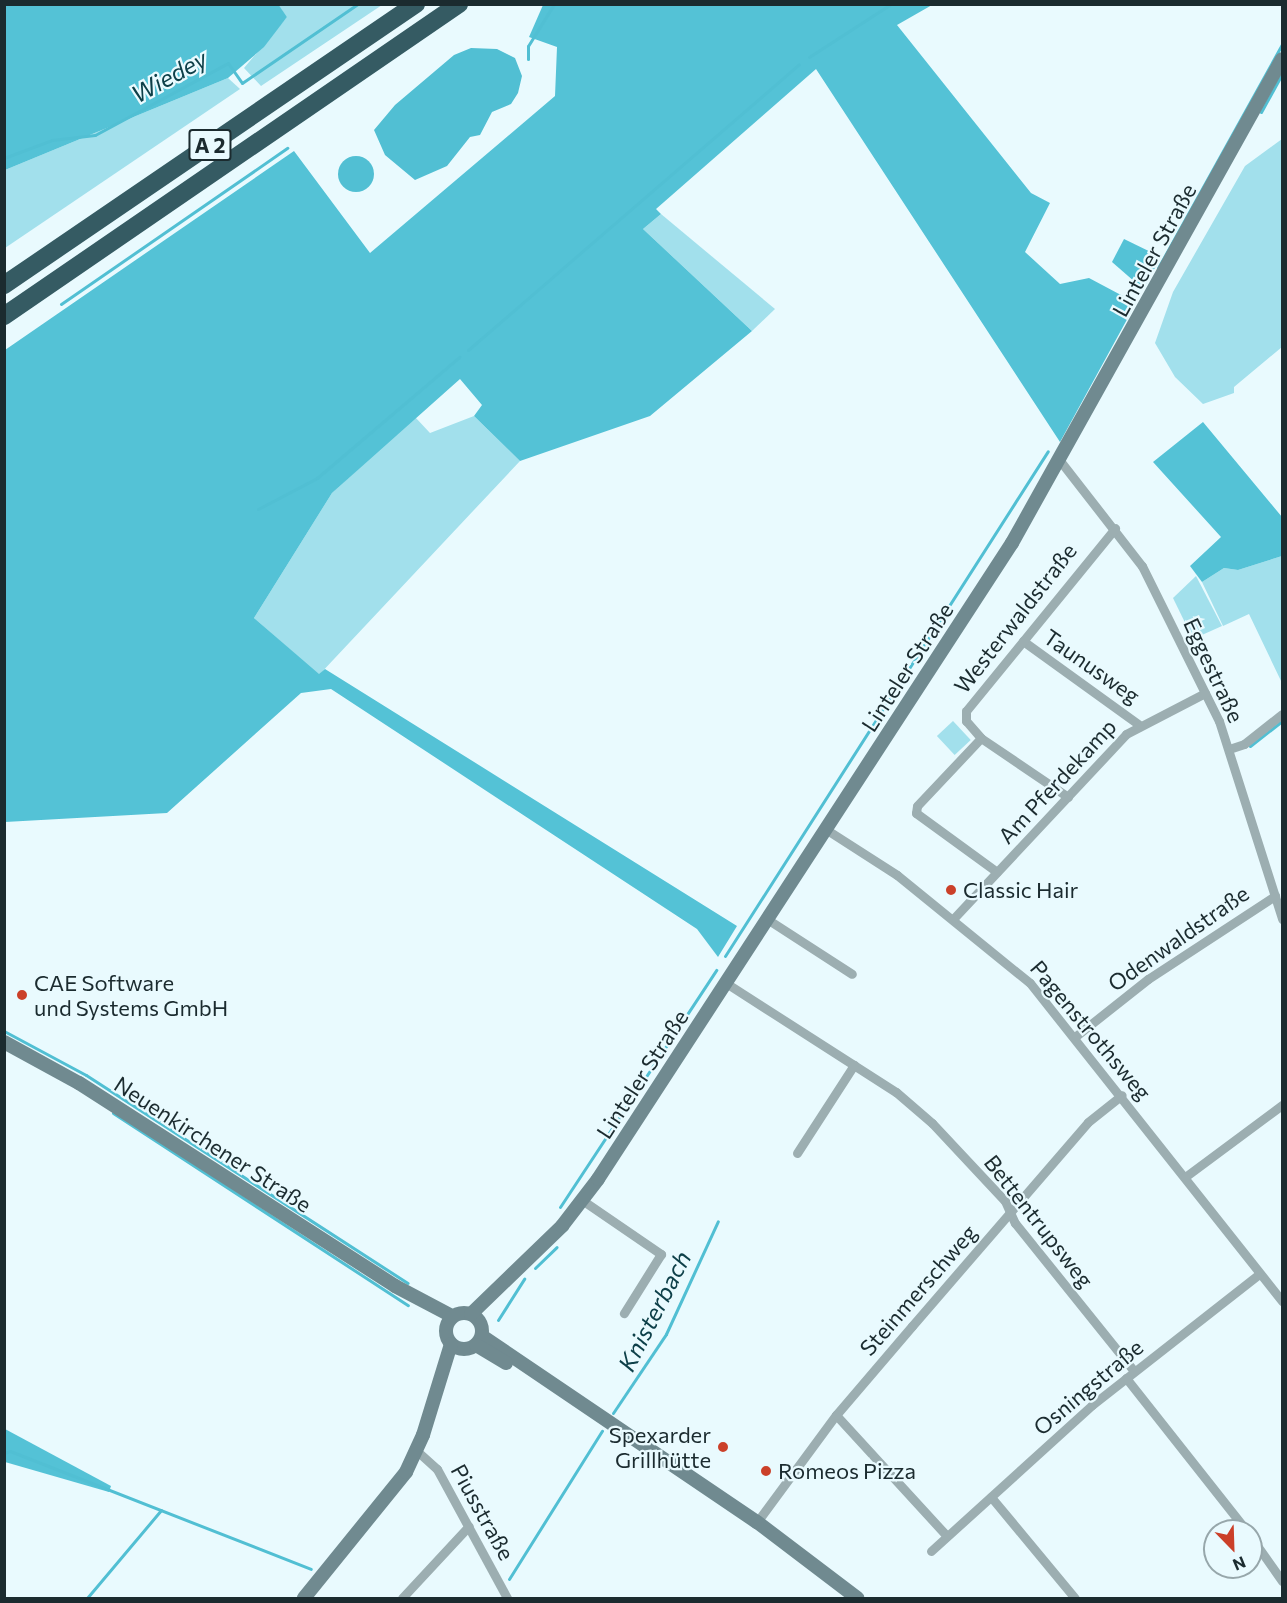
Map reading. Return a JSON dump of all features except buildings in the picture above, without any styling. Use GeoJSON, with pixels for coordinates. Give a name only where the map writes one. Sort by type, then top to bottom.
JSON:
{"type":"FeatureCollection","features":[{"type":"Feature","properties":{"kind":"highway","name":"A 2"},"geometry":{"type":"LineString","coordinates":[[4,285],[416,4]]}},
{"type":"Feature","properties":{"kind":"highway","name":"A 2"},"geometry":{"type":"LineString","coordinates":[[4,316],[459,4]]}},
{"type":"Feature","properties":{"kind":"street","name":"Linteler Straße"},"geometry":{"type":"LineString","coordinates":[[476,1318],[582,1200],[827,830],[1061,462],[1282,59]]}},
{"type":"Feature","properties":{"kind":"street","name":"Eggestraße"},"geometry":{"type":"LineString","coordinates":[[1061,462],[1142,566],[1205,693],[1229,749],[1282,919]]}},
{"type":"Feature","properties":{"kind":"street","name":"Westerwaldstraße"},"geometry":{"type":"LineString","coordinates":[[1068,797],[981,738],[966,721],[966,711],[1114,528]]}},
{"type":"Feature","properties":{"kind":"street","name":"Taunusweg"},"geometry":{"type":"LineString","coordinates":[[1023,641],[1138,724]]}},
{"type":"Feature","properties":{"kind":"street","name":"Am Pferdekamp"},"geometry":{"type":"LineString","coordinates":[[954,918],[1138,724],[1205,693]]}},
{"type":"Feature","properties":{"kind":"street"},"geometry":{"type":"LineString","coordinates":[[1229,749],[1244,744],[1282,714]]}},
{"type":"Feature","properties":{"kind":"street"},"geometry":{"type":"LineString","coordinates":[[981,738],[918,806],[916,813],[997,872]]}},
{"type":"Feature","properties":{"kind":"street","name":"Pagenstrothsweg"},"geometry":{"type":"LineString","coordinates":[[827,830],[954,918],[1007,961],[1076,1036],[1282,1301]]}},
{"type":"Feature","properties":{"kind":"street","name":"Odenwaldstraße"},"geometry":{"type":"LineString","coordinates":[[1076,1036],[1148,979],[1275,896]]}},
{"type":"Feature","properties":{"kind":"street"},"geometry":{"type":"LineString","coordinates":[[767,919],[852,974]]}},
{"type":"Feature","properties":{"kind":"street","name":"Bettentrupsweg"},"geometry":{"type":"LineString","coordinates":[[726,982],[854,1065],[932,1123],[1010,1212],[1134,1371]]}},
{"type":"Feature","properties":{"kind":"street","name":"Neuenkirchener Straße"},"geometry":{"type":"LineString","coordinates":[[4,1042],[80,1083],[449,1321]]}},
{"type":"Feature","properties":{"kind":"street"},"geometry":{"type":"LineString","coordinates":[[797,1153],[854,1065]]}},
{"type":"Feature","properties":{"kind":"street","name":"Steinmerschweg"},"geometry":{"type":"LineString","coordinates":[[757,1522],[836,1415],[1088,1122],[1122,1095]]}},
{"type":"Feature","properties":{"kind":"street"},"geometry":{"type":"LineString","coordinates":[[1185,1177],[1282,1105]]}},
{"type":"Feature","properties":{"kind":"street"},"geometry":{"type":"LineString","coordinates":[[582,1200],[661,1254],[624,1313]]}},
{"type":"Feature","properties":{"kind":"street","name":"Osningstraße"},"geometry":{"type":"LineString","coordinates":[[931,1551],[1125,1378],[1259,1274]]}},
{"type":"Feature","properties":{"kind":"street"},"geometry":{"type":"LineString","coordinates":[[304,1599],[400,1480],[417,1451],[456,1346],[449,1321],[476,1318],[479,1340]]}},
{"type":"Feature","properties":{"kind":"street"},"geometry":{"type":"LineString","coordinates":[[456,1346],[479,1340],[757,1522],[857,1599]]}},
{"type":"Feature","properties":{"kind":"street"},"geometry":{"type":"LineString","coordinates":[[1125,1378],[1237,1519]]}},
{"type":"Feature","properties":{"kind":"street"},"geometry":{"type":"LineString","coordinates":[[836,1415],[947,1536]]}},
{"type":"Feature","properties":{"kind":"street","name":"Piusstraße"},"geometry":{"type":"LineString","coordinates":[[417,1451],[437,1469],[507,1599]]}},
{"type":"Feature","properties":{"kind":"street"},"geometry":{"type":"LineString","coordinates":[[991,1497],[1075,1599]]}},
{"type":"Feature","properties":{"kind":"street"},"geometry":{"type":"LineString","coordinates":[[402,1599],[469,1526]]}},
{"type":"Feature","properties":{"kind":"street"},"geometry":{"type":"LineString","coordinates":[[1263,1554],[1282,1581]]}},
{"type":"Feature","properties":{"kind":"shaded area"},"geometry":{"type":"Polygon","coordinates":[[[278,4],[287,17],[264,47],[228,78],[5,170],[5,5],[278,4]]]}},
{"type":"Feature","properties":{"kind":"shaded area"},"geometry":{"type":"Polygon","coordinates":[[[278,5],[382,5],[261,86],[244,68],[287,17],[278,5]]]}},
{"type":"Feature","properties":{"kind":"shaded area"},"geometry":{"type":"Polygon","coordinates":[[[543,5],[932,5],[897,25],[1031,193],[1050,203],[1025,252],[1060,284],[1089,278],[1136,303],[1060,442],[816,69],[656,209],[661,214],[643,229],[752,331],[650,416],[520,461],[474,416],[482,405],[460,379],[332,493],[254,618],[319,674],[325,669],[737,926],[718,957],[697,929],[331,689],[301,693],[167,813],[5,822],[5,350],[294,151],[370,253],[555,96],[557,47],[529,37],[543,5]]]}},
{"type":"Feature","properties":{"kind":"shaded area"},"geometry":{"type":"Polygon","coordinates":[[[471,48],[497,49],[515,58],[522,76],[518,93],[511,104],[492,112],[480,135],[470,137],[447,166],[415,180],[385,155],[374,130],[395,105],[454,55],[471,48]]]}},
{"type":"Feature","properties":{"kind":"shaded area"},"geometry":{"type":"Polygon","coordinates":[[[228,78],[240,89],[5,248],[5,170],[228,78]]]}},
{"type":"Feature","properties":{"kind":"shaded area"},"geometry":{"type":"Polygon","coordinates":[[[1282,139],[1282,347],[1234,387],[1234,393],[1203,404],[1175,377],[1155,343],[1173,292],[1245,166],[1282,139]]]}},
{"type":"Feature","properties":{"kind":"shaded area"},"geometry":{"type":"Polygon","coordinates":[[[356,156],[369,161],[374,174],[369,187],[356,192],[343,187],[338,174],[343,161],[356,156]]]}},
{"type":"Feature","properties":{"kind":"shaded area"},"geometry":{"type":"Polygon","coordinates":[[[661,214],[775,309],[752,331],[643,229],[661,214]]]}},
{"type":"Feature","properties":{"kind":"shaded area"},"geometry":{"type":"Polygon","coordinates":[[[1124,239],[1161,257],[1143,289],[1112,262],[1124,239]]]}},
{"type":"Feature","properties":{"kind":"shaded area"},"geometry":{"type":"Polygon","coordinates":[[[474,416],[520,461],[319,675],[254,618],[332,493],[415,417],[430,433],[474,416]]]}},
{"type":"Feature","properties":{"kind":"shaded area"},"geometry":{"type":"Polygon","coordinates":[[[1203,422],[1282,517],[1282,556],[1238,570],[1224,568],[1202,582],[1190,566],[1221,537],[1153,462],[1203,422]]]}},
{"type":"Feature","properties":{"kind":"shaded area"},"geometry":{"type":"Polygon","coordinates":[[[1282,556],[1282,683],[1249,614],[1223,626],[1202,582],[1224,568],[1238,570],[1282,556]]]}},
{"type":"Feature","properties":{"kind":"shaded area"},"geometry":{"type":"Polygon","coordinates":[[[1196,576],[1222,626],[1193,639],[1173,598],[1196,576]]]}},
{"type":"Feature","properties":{"kind":"shaded area"},"geometry":{"type":"Polygon","coordinates":[[[953,721],[971,740],[955,755],[937,736],[953,721]]]}},
{"type":"Feature","properties":{"kind":"shaded area"},"geometry":{"type":"Polygon","coordinates":[[[5,1429],[111,1486],[109,1492],[5,1462],[5,1429]]]}},
{"type":"Feature","properties":{"kind":"waterway","name":"Wiedey"},"geometry":{"type":"LineString","coordinates":[[4,158],[52,140],[95,135],[228,63],[242,83],[358,4]]}},
{"type":"Feature","properties":{"kind":"waterway"},"geometry":{"type":"LineString","coordinates":[[528,59],[528,46],[554,4]]}},
{"type":"Feature","properties":{"kind":"waterway"},"geometry":{"type":"LineString","coordinates":[[809,57],[891,4]]}},
{"type":"Feature","properties":{"kind":"waterway"},"geometry":{"type":"LineString","coordinates":[[1158,268],[1282,44]]}},
{"type":"Feature","properties":{"kind":"waterway"},"geometry":{"type":"LineString","coordinates":[[468,350],[799,64]]}},
{"type":"Feature","properties":{"kind":"waterway"},"geometry":{"type":"LineString","coordinates":[[1261,112],[1282,74]]}},
{"type":"Feature","properties":{"kind":"waterway"},"geometry":{"type":"LineString","coordinates":[[61,304],[287,148]]}},
{"type":"Feature","properties":{"kind":"waterway"},"geometry":{"type":"LineString","coordinates":[[258,509],[317,478],[459,357]]}},
{"type":"Feature","properties":{"kind":"waterway"},"geometry":{"type":"LineString","coordinates":[[725,956],[1048,451]]}},
{"type":"Feature","properties":{"kind":"waterway","name":"Knisterbach"},"geometry":{"type":"LineString","coordinates":[[1250,746],[1282,721]]}},
{"type":"Feature","properties":{"kind":"waterway"},"geometry":{"type":"LineString","coordinates":[[560,1207],[716,970]]}},
{"type":"Feature","properties":{"kind":"waterway"},"geometry":{"type":"LineString","coordinates":[[4,1031],[86,1075],[408,1283]]}},
{"type":"Feature","properties":{"kind":"waterway"},"geometry":{"type":"LineString","coordinates":[[113,1113],[408,1305]]}},
{"type":"Feature","properties":{"kind":"waterway","name":"Knisterbach"},"geometry":{"type":"LineString","coordinates":[[613,1413],[666,1334],[718,1221]]}},
{"type":"Feature","properties":{"kind":"waterway"},"geometry":{"type":"LineString","coordinates":[[535,1268],[557,1247]]}},
{"type":"Feature","properties":{"kind":"waterway"},"geometry":{"type":"LineString","coordinates":[[498,1320],[524,1279]]}},
{"type":"Feature","properties":{"kind":"waterway","name":"Knisterbach"},"geometry":{"type":"LineString","coordinates":[[509,1579],[602,1431]]}},
{"type":"Feature","properties":{"kind":"waterway"},"geometry":{"type":"LineString","coordinates":[[4,1453],[10,1451],[311,1569]]}},
{"type":"Feature","properties":{"kind":"waterway"},"geometry":{"type":"LineString","coordinates":[[87,1598],[161,1510]]}},
{"type":"Feature","properties":{"kind":"place","name":"Classic Hair"},"geometry":{"type":"Point","coordinates":[951,890]}},
{"type":"Feature","properties":{"kind":"place","name":"CAE Software und Systems GmbH"},"geometry":{"type":"Point","coordinates":[22,995]}},
{"type":"Feature","properties":{"kind":"place","name":"Spexarder Grillhütte"},"geometry":{"type":"Point","coordinates":[723,1447]}},
{"type":"Feature","properties":{"kind":"place","name":"Romeos Pizza"},"geometry":{"type":"Point","coordinates":[766,1471]}}]}
